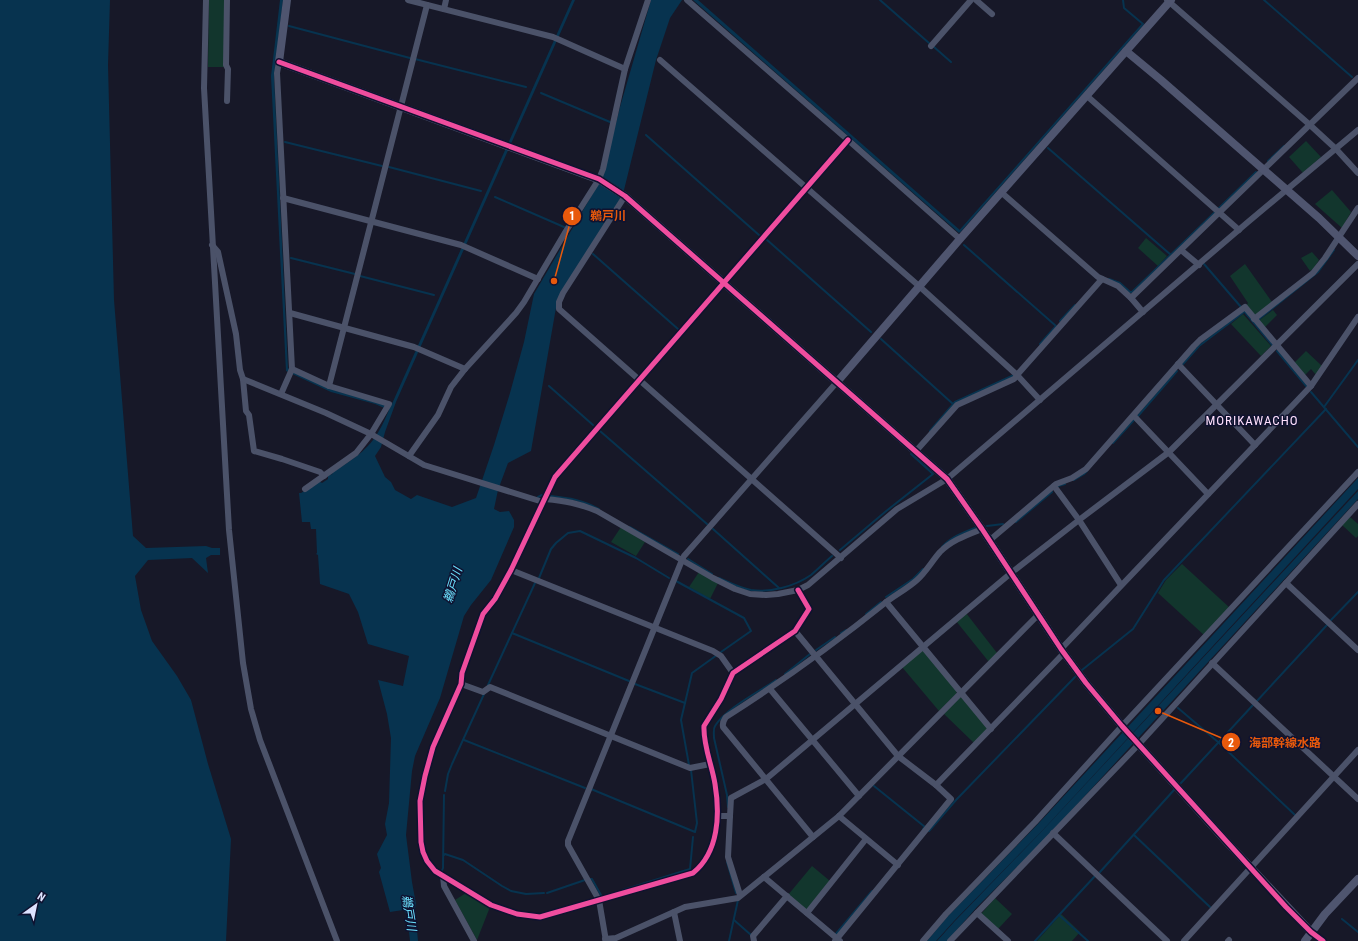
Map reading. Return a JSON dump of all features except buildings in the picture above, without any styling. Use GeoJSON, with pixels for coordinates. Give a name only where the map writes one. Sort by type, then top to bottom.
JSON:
{"type":"FeatureCollection","features":[{"type":"Feature","properties":{"kind":"street"},"geometry":{"type":"LineString","coordinates":[[206,0],[204,88],[212,245],[229,530],[243,663],[251,710],[260,740],[337,941]]}},
{"type":"Feature","properties":{"kind":"street"},"geometry":{"type":"LineString","coordinates":[[227,0],[227,101]]}},
{"type":"Feature","properties":{"kind":"street"},"geometry":{"type":"LineString","coordinates":[[282,394],[291,372],[290,313],[277,73],[287,0]]}},
{"type":"Feature","properties":{"kind":"street"},"geometry":{"type":"LineString","coordinates":[[408,0],[556,38],[625,69]]}},
{"type":"Feature","properties":{"kind":"street"},"geometry":{"type":"LineString","coordinates":[[444,9],[446,0]]}},
{"type":"Feature","properties":{"kind":"street"},"geometry":{"type":"LineString","coordinates":[[409,456],[438,415],[451,387],[464,369],[516,313],[524,302],[566,231],[600,179],[625,69],[648,0]]}},
{"type":"Feature","properties":{"kind":"street"},"geometry":{"type":"LineString","coordinates":[[687,0],[960,239]]}},
{"type":"Feature","properties":{"kind":"street"},"geometry":{"type":"LineString","coordinates":[[931,46],[971,0]]}},
{"type":"Feature","properties":{"kind":"street"},"geometry":{"type":"LineString","coordinates":[[976,0],[992,14]]}},
{"type":"Feature","properties":{"kind":"street"},"geometry":{"type":"LineString","coordinates":[[1039,614],[839,816],[738,898],[685,907],[616,938],[606,940],[599,900],[568,845],[568,842],[684,556],[1169,1],[1310,125],[1336,149],[1358,173]]}},
{"type":"Feature","properties":{"kind":"street"},"geometry":{"type":"LineString","coordinates":[[329,386],[427,5]]}},
{"type":"Feature","properties":{"kind":"street"},"geometry":{"type":"LineString","coordinates":[[1126,51],[1287,190],[1358,256]]}},
{"type":"Feature","properties":{"kind":"street"},"geometry":{"type":"LineString","coordinates":[[660,60],[920,286],[1017,375],[1040,400]]}},
{"type":"Feature","properties":{"kind":"street"},"geometry":{"type":"LineString","coordinates":[[279,62],[600,179],[625,196],[947,479],[1086,683],[1138,744],[1251,869],[1311,932],[1323,941]]}},
{"type":"Feature","properties":{"kind":"street"},"geometry":{"type":"LineString","coordinates":[[1132,298],[1358,78]]}},
{"type":"Feature","properties":{"kind":"street"},"geometry":{"type":"LineString","coordinates":[[1087,96],[1239,230]]}},
{"type":"Feature","properties":{"kind":"street"},"geometry":{"type":"LineString","coordinates":[[243,379],[282,394],[372,435],[424,465],[544,500],[573,502],[584,505],[728,585],[750,594],[766,595],[798,590],[808,585],[897,509],[947,479],[1358,130]]}},
{"type":"Feature","properties":{"kind":"street"},"geometry":{"type":"LineString","coordinates":[[798,590],[809,609],[795,631],[733,674],[721,699],[704,726],[710,764],[715,783],[718,816],[713,844],[708,855],[693,872],[540,917],[517,914],[491,905],[443,876],[427,861],[423,852],[420,801],[424,776],[433,747],[461,684],[462,673],[483,614],[495,599],[511,570],[555,477],[561,468],[848,140]]}},
{"type":"Feature","properties":{"kind":"street"},"geometry":{"type":"LineString","coordinates":[[1002,193],[1098,277],[1118,286],[1132,298],[1143,312]]}},
{"type":"Feature","properties":{"kind":"street"},"geometry":{"type":"LineString","coordinates":[[625,196],[563,293],[558,309],[841,558]]}},
{"type":"Feature","properties":{"kind":"street"},"geometry":{"type":"LineString","coordinates":[[284,198],[468,247],[538,279]]}},
{"type":"Feature","properties":{"kind":"street"},"geometry":{"type":"LineString","coordinates":[[1254,319],[1313,273],[1358,208]]}},
{"type":"Feature","properties":{"kind":"street"},"geometry":{"type":"LineString","coordinates":[[212,245],[218,252],[236,334],[246,411],[249,414],[254,451],[320,472],[324,476]]}},
{"type":"Feature","properties":{"kind":"street"},"geometry":{"type":"LineString","coordinates":[[1181,250],[1199,265]]}},
{"type":"Feature","properties":{"kind":"street"},"geometry":{"type":"LineString","coordinates":[[740,896],[728,857],[731,798],[766,778],[1012,573],[1169,452],[1358,264]]}},
{"type":"Feature","properties":{"kind":"street"},"geometry":{"type":"LineString","coordinates":[[916,451],[957,405],[1014,379],[1102,279]]}},
{"type":"Feature","properties":{"kind":"street"},"geometry":{"type":"LineString","coordinates":[[990,540],[1054,486],[1072,478],[1086,469],[1200,340],[1245,307],[1311,386]]}},
{"type":"Feature","properties":{"kind":"street"},"geometry":{"type":"LineString","coordinates":[[290,313],[414,347],[464,369]]}},
{"type":"Feature","properties":{"kind":"street"},"geometry":{"type":"LineString","coordinates":[[936,785],[991,729],[1063,651],[1121,584],[1311,386],[1358,317]]}},
{"type":"Feature","properties":{"kind":"street"},"geometry":{"type":"LineString","coordinates":[[1178,364],[1255,445]]}},
{"type":"Feature","properties":{"kind":"street"},"geometry":{"type":"LineString","coordinates":[[291,372],[329,386],[389,404],[372,435],[356,453],[304,489]]}},
{"type":"Feature","properties":{"kind":"street"},"geometry":{"type":"LineString","coordinates":[[1134,416],[1208,494]]}},
{"type":"Feature","properties":{"kind":"street"},"geometry":{"type":"LineString","coordinates":[[923,941],[946,914],[1035,822],[1358,472]]}},
{"type":"Feature","properties":{"kind":"street"},"geometry":{"type":"LineString","coordinates":[[1054,486],[1079,520],[1121,584]]}},
{"type":"Feature","properties":{"kind":"street"},"geometry":{"type":"LineString","coordinates":[[950,941],[1138,744],[1358,504]]}},
{"type":"Feature","properties":{"kind":"street"},"geometry":{"type":"LineString","coordinates":[[813,837],[723,727],[722,723],[726,717],[770,689],[916,581],[941,552],[958,538],[982,529]]}},
{"type":"Feature","properties":{"kind":"street"},"geometry":{"type":"LineString","coordinates":[[511,570],[718,654],[733,674]]}},
{"type":"Feature","properties":{"kind":"street"},"geometry":{"type":"LineString","coordinates":[[1286,583],[1358,650]]}},
{"type":"Feature","properties":{"kind":"street"},"geometry":{"type":"LineString","coordinates":[[886,602],[991,729]]}},
{"type":"Feature","properties":{"kind":"street"},"geometry":{"type":"LineString","coordinates":[[764,877],[837,940],[950,799],[949,796],[936,785],[898,756],[795,631]]}},
{"type":"Feature","properties":{"kind":"street"},"geometry":{"type":"LineString","coordinates":[[1212,664],[1358,799]]}},
{"type":"Feature","properties":{"kind":"street"},"geometry":{"type":"LineString","coordinates":[[461,684],[483,692],[490,687],[690,768],[710,764]]}},
{"type":"Feature","properties":{"kind":"street"},"geometry":{"type":"LineString","coordinates":[[770,689],[859,796]]}},
{"type":"Feature","properties":{"kind":"street"},"geometry":{"type":"LineString","coordinates":[[1184,941],[1358,750]]}},
{"type":"Feature","properties":{"kind":"street"},"geometry":{"type":"LineString","coordinates":[[718,816],[730,816]]}},
{"type":"Feature","properties":{"kind":"street"},"geometry":{"type":"LineString","coordinates":[[839,816],[898,865]]}},
{"type":"Feature","properties":{"kind":"street"},"geometry":{"type":"LineString","coordinates":[[1053,834],[1167,941]]}},
{"type":"Feature","properties":{"kind":"street"},"geometry":{"type":"LineString","coordinates":[[807,913],[866,839]]}},
{"type":"Feature","properties":{"kind":"street"},"geometry":{"type":"LineString","coordinates":[[443,876],[444,886],[474,941]]}},
{"type":"Feature","properties":{"kind":"street"},"geometry":{"type":"LineString","coordinates":[[1306,941],[1325,914],[1358,879]]}},
{"type":"Feature","properties":{"kind":"street"},"geometry":{"type":"LineString","coordinates":[[754,941],[753,936],[787,896]]}},
{"type":"Feature","properties":{"kind":"street"},"geometry":{"type":"LineString","coordinates":[[674,912],[680,941]]}},
{"type":"Feature","properties":{"kind":"street"},"geometry":{"type":"LineString","coordinates":[[977,913],[1008,941]]}},
{"type":"Feature","properties":{"kind":"green space"},"geometry":{"type":"Polygon","coordinates":[[[209,0],[225,0],[226,67],[208,67],[209,0]]]}},
{"type":"Feature","properties":{"kind":"green space"},"geometry":{"type":"Polygon","coordinates":[[[1306,141],[1321,157],[1303,173],[1289,157],[1306,141]]]}},
{"type":"Feature","properties":{"kind":"green space"},"geometry":{"type":"Polygon","coordinates":[[[1332,190],[1351,212],[1342,228],[1315,204],[1332,190]]]}},
{"type":"Feature","properties":{"kind":"green space"},"geometry":{"type":"Polygon","coordinates":[[[1146,238],[1167,256],[1158,266],[1138,248],[1146,238]]]}},
{"type":"Feature","properties":{"kind":"green space"},"geometry":{"type":"Polygon","coordinates":[[[1312,252],[1319,260],[1310,271],[1301,258],[1312,252]]]}},
{"type":"Feature","properties":{"kind":"green space"},"geometry":{"type":"Polygon","coordinates":[[[1245,264],[1272,302],[1255,316],[1246,306],[1248,303],[1230,276],[1245,264]]]}},
{"type":"Feature","properties":{"kind":"green space"},"geometry":{"type":"Polygon","coordinates":[[[1273,310],[1277,315],[1264,328],[1258,321],[1273,310]]]}},
{"type":"Feature","properties":{"kind":"green space"},"geometry":{"type":"Polygon","coordinates":[[[1243,314],[1271,346],[1261,356],[1231,324],[1243,314]]]}},
{"type":"Feature","properties":{"kind":"green space"},"geometry":{"type":"Polygon","coordinates":[[[1306,351],[1322,366],[1316,375],[1311,369],[1304,376],[1294,363],[1306,351]]]}},
{"type":"Feature","properties":{"kind":"green space"},"geometry":{"type":"Polygon","coordinates":[[[1350,517],[1358,524],[1358,536],[1356,538],[1342,525],[1350,517]]]}},
{"type":"Feature","properties":{"kind":"green space"},"geometry":{"type":"Polygon","coordinates":[[[621,527],[645,542],[636,556],[611,542],[621,527]]]}},
{"type":"Feature","properties":{"kind":"green space"},"geometry":{"type":"Polygon","coordinates":[[[1182,564],[1230,608],[1204,635],[1158,593],[1166,580],[1182,564]]]}},
{"type":"Feature","properties":{"kind":"green space"},"geometry":{"type":"Polygon","coordinates":[[[699,572],[718,583],[710,599],[689,587],[699,572]]]}},
{"type":"Feature","properties":{"kind":"green space"},"geometry":{"type":"Polygon","coordinates":[[[966,613],[997,653],[989,662],[956,621],[966,613]]]}},
{"type":"Feature","properties":{"kind":"green space"},"geometry":{"type":"Polygon","coordinates":[[[921,650],[924,651],[957,690],[956,694],[939,711],[902,667],[921,650]]]}},
{"type":"Feature","properties":{"kind":"green space"},"geometry":{"type":"Polygon","coordinates":[[[959,697],[962,698],[987,727],[987,730],[974,743],[944,714],[959,697]]]}},
{"type":"Feature","properties":{"kind":"green space"},"geometry":{"type":"Polygon","coordinates":[[[812,866],[830,881],[808,909],[804,909],[788,895],[812,866]]]}},
{"type":"Feature","properties":{"kind":"green space"},"geometry":{"type":"Polygon","coordinates":[[[466,893],[490,907],[477,940],[455,900],[466,893]]]}},
{"type":"Feature","properties":{"kind":"green space"},"geometry":{"type":"Polygon","coordinates":[[[995,898],[1012,914],[998,929],[981,914],[995,898]]]}},
{"type":"Feature","properties":{"kind":"green space"},"geometry":{"type":"Polygon","coordinates":[[[1061,914],[1080,932],[1072,941],[1037,941],[1061,914]]]}},
{"type":"Feature","properties":{"kind":"water"},"geometry":{"type":"Polygon","coordinates":[[[0,0],[110,0],[108,65],[114,300],[133,536],[146,548],[206,546],[220,548],[220,555],[211,555],[206,558],[208,573],[192,558],[148,560],[135,576],[141,610],[152,641],[177,676],[191,700],[208,764],[231,839],[226,941],[0,941],[0,0]]]}},
{"type":"Feature","properties":{"kind":"water"},"geometry":{"type":"Polygon","coordinates":[[[280,0],[283,0],[274,77],[288,368],[336,391],[391,406],[572,0],[575,0],[396,402],[381,447],[375,456],[385,477],[391,482],[395,490],[411,499],[417,495],[452,507],[476,498],[510,393],[524,342],[534,294],[602,178],[620,107],[651,0],[682,0],[670,18],[656,60],[621,198],[557,302],[531,451],[508,463],[498,490],[494,509],[500,512],[509,511],[514,520],[514,527],[491,580],[464,616],[440,698],[415,756],[412,771],[406,835],[416,904],[415,908],[418,941],[410,941],[407,914],[403,910],[390,912],[379,872],[381,868],[377,854],[387,835],[385,824],[389,803],[391,738],[387,714],[378,680],[403,686],[409,656],[368,644],[358,612],[349,594],[320,584],[318,555],[316,554],[316,529],[311,529],[310,522],[302,522],[299,493],[319,481],[322,483],[328,479],[328,475],[333,474],[331,473],[362,452],[377,434],[389,410],[375,404],[331,392],[286,371],[271,76],[280,0]]]}},
{"type":"Feature","properties":{"kind":"water"},"geometry":{"type":"Polygon","coordinates":[[[693,0],[698,0],[961,231],[959,233],[693,0]]]}},
{"type":"Feature","properties":{"kind":"water"},"geometry":{"type":"Polygon","coordinates":[[[1358,478],[1358,489],[1043,830],[936,941],[927,941],[948,916],[1038,824],[1358,478]]]}},
{"type":"Feature","properties":{"kind":"water"},"geometry":{"type":"Polygon","coordinates":[[[1358,491],[1358,499],[1048,836],[977,907],[947,941],[937,941],[1043,830],[1358,491]]]}},
{"type":"Feature","properties":{"kind":"waterway"},"geometry":{"type":"LineString","coordinates":[[880,0],[929,43]]}},
{"type":"Feature","properties":{"kind":"waterway"},"geometry":{"type":"LineString","coordinates":[[960,231],[1143,24],[1124,8],[1123,0]]}},
{"type":"Feature","properties":{"kind":"waterway"},"geometry":{"type":"LineString","coordinates":[[1264,0],[1352,77]]}},
{"type":"Feature","properties":{"kind":"waterway"},"geometry":{"type":"LineString","coordinates":[[289,26],[410,58]]}},
{"type":"Feature","properties":{"kind":"waterway"},"geometry":{"type":"LineString","coordinates":[[934,47],[951,62]]}},
{"type":"Feature","properties":{"kind":"waterway"},"geometry":{"type":"LineString","coordinates":[[415,59],[526,87]]}},
{"type":"Feature","properties":{"kind":"waterway"},"geometry":{"type":"LineString","coordinates":[[541,93],[610,122]]}},
{"type":"Feature","properties":{"kind":"waterway"},"geometry":{"type":"LineString","coordinates":[[646,135],[759,235]]}},
{"type":"Feature","properties":{"kind":"waterway"},"geometry":{"type":"LineString","coordinates":[[285,142],[382,166]]}},
{"type":"Feature","properties":{"kind":"waterway"},"geometry":{"type":"LineString","coordinates":[[1268,161],[1284,146]]}},
{"type":"Feature","properties":{"kind":"waterway"},"geometry":{"type":"LineString","coordinates":[[1048,148],[1171,255]]}},
{"type":"Feature","properties":{"kind":"waterway"},"geometry":{"type":"LineString","coordinates":[[389,167],[481,191]]}},
{"type":"Feature","properties":{"kind":"waterway"},"geometry":{"type":"LineString","coordinates":[[1218,209],[1256,172]]}},
{"type":"Feature","properties":{"kind":"waterway"},"geometry":{"type":"LineString","coordinates":[[495,197],[564,227]]}},
{"type":"Feature","properties":{"kind":"waterway"},"geometry":{"type":"LineString","coordinates":[[1109,279],[1120,283],[1132,292],[1215,212]]}},
{"type":"Feature","properties":{"kind":"waterway"},"geometry":{"type":"LineString","coordinates":[[766,239],[871,332]]}},
{"type":"Feature","properties":{"kind":"waterway"},"geometry":{"type":"LineString","coordinates":[[964,245],[1056,326],[1040,344]]}},
{"type":"Feature","properties":{"kind":"waterway"},"geometry":{"type":"LineString","coordinates":[[1259,319],[1318,272],[1334,250]]}},
{"type":"Feature","properties":{"kind":"waterway"},"geometry":{"type":"LineString","coordinates":[[593,254],[678,329]]}},
{"type":"Feature","properties":{"kind":"waterway"},"geometry":{"type":"LineString","coordinates":[[291,258],[355,274]]}},
{"type":"Feature","properties":{"kind":"waterway"},"geometry":{"type":"LineString","coordinates":[[1204,264],[1241,307]]}},
{"type":"Feature","properties":{"kind":"waterway"},"geometry":{"type":"LineString","coordinates":[[360,276],[434,295]]}},
{"type":"Feature","properties":{"kind":"waterway"},"geometry":{"type":"LineString","coordinates":[[1060,321],[1075,305]]}},
{"type":"Feature","properties":{"kind":"waterway"},"geometry":{"type":"LineString","coordinates":[[1244,311],[1273,346]]}},
{"type":"Feature","properties":{"kind":"waterway"},"geometry":{"type":"LineString","coordinates":[[1183,364],[1199,346],[1244,312]]}},
{"type":"Feature","properties":{"kind":"waterway"},"geometry":{"type":"LineString","coordinates":[[881,339],[953,404]]}},
{"type":"Feature","properties":{"kind":"waterway"},"geometry":{"type":"LineString","coordinates":[[1277,351],[1307,387]]}},
{"type":"Feature","properties":{"kind":"waterway"},"geometry":{"type":"LineString","coordinates":[[1324,407],[1358,360]]}},
{"type":"Feature","properties":{"kind":"waterway"},"geometry":{"type":"LineString","coordinates":[[1138,416],[1177,371]]}},
{"type":"Feature","properties":{"kind":"waterway"},"geometry":{"type":"LineString","coordinates":[[930,431],[955,402],[1014,375]]}},
{"type":"Feature","properties":{"kind":"waterway"},"geometry":{"type":"LineString","coordinates":[[549,386],[593,425]]}},
{"type":"Feature","properties":{"kind":"waterway"},"geometry":{"type":"LineString","coordinates":[[1311,392],[1358,447]]}},
{"type":"Feature","properties":{"kind":"waterway"},"geometry":{"type":"LineString","coordinates":[[1082,670],[1133,629],[1164,580],[1326,409]]}},
{"type":"Feature","properties":{"kind":"waterway"},"geometry":{"type":"LineString","coordinates":[[1113,443],[1134,420]]}},
{"type":"Feature","properties":{"kind":"waterway"},"geometry":{"type":"LineString","coordinates":[[600,431],[707,524]]}},
{"type":"Feature","properties":{"kind":"waterway"},"geometry":{"type":"LineString","coordinates":[[840,550],[933,474],[911,454]]}},
{"type":"Feature","properties":{"kind":"waterway"},"geometry":{"type":"LineString","coordinates":[[1074,480],[1087,471]]}},
{"type":"Feature","properties":{"kind":"waterway"},"geometry":{"type":"LineString","coordinates":[[1058,486],[1065,484]]}},
{"type":"Feature","properties":{"kind":"waterway"},"geometry":{"type":"LineString","coordinates":[[1016,522],[1052,492]]}},
{"type":"Feature","properties":{"kind":"waterway"},"geometry":{"type":"LineString","coordinates":[[538,497],[542,495]]}},
{"type":"Feature","properties":{"kind":"waterway"},"geometry":{"type":"LineString","coordinates":[[551,496],[576,500],[587,503],[599,509]]}},
{"type":"Feature","properties":{"kind":"waterway"},"geometry":{"type":"LineString","coordinates":[[987,526],[1003,524]]}},
{"type":"Feature","properties":{"kind":"waterway"},"geometry":{"type":"LineString","coordinates":[[630,527],[678,554]]}},
{"type":"Feature","properties":{"kind":"waterway"},"geometry":{"type":"LineString","coordinates":[[942,547],[953,538],[975,528]]}},
{"type":"Feature","properties":{"kind":"waterway"},"geometry":{"type":"LineString","coordinates":[[713,529],[779,588]]}},
{"type":"Feature","properties":{"kind":"waterway"},"geometry":{"type":"LineString","coordinates":[[539,578],[551,549],[556,543],[568,533],[580,531],[636,558],[669,578]]}},
{"type":"Feature","properties":{"kind":"waterway"},"geometry":{"type":"LineString","coordinates":[[719,578],[739,587],[751,590],[759,591],[782,588],[805,579],[832,556]]}},
{"type":"Feature","properties":{"kind":"waterway"},"geometry":{"type":"LineString","coordinates":[[688,559],[712,574]]}},
{"type":"Feature","properties":{"kind":"waterway"},"geometry":{"type":"LineString","coordinates":[[886,597],[913,579],[923,569]]}},
{"type":"Feature","properties":{"kind":"waterway"},"geometry":{"type":"LineString","coordinates":[[676,581],[744,618],[751,631],[721,652]]}},
{"type":"Feature","properties":{"kind":"waterway"},"geometry":{"type":"LineString","coordinates":[[488,685],[535,583]]}},
{"type":"Feature","properties":{"kind":"waterway"},"geometry":{"type":"LineString","coordinates":[[1330,621],[1358,592]]}},
{"type":"Feature","properties":{"kind":"waterway"},"geometry":{"type":"LineString","coordinates":[[866,614],[881,602]]}},
{"type":"Feature","properties":{"kind":"waterway"},"geometry":{"type":"LineString","coordinates":[[1256,702],[1327,625]]}},
{"type":"Feature","properties":{"kind":"waterway"},"geometry":{"type":"LineString","coordinates":[[841,633],[846,630]]}},
{"type":"Feature","properties":{"kind":"waterway"},"geometry":{"type":"LineString","coordinates":[[512,633],[629,681]]}},
{"type":"Feature","properties":{"kind":"waterway"},"geometry":{"type":"LineString","coordinates":[[816,650],[835,637]]}},
{"type":"Feature","properties":{"kind":"waterway"},"geometry":{"type":"LineString","coordinates":[[785,674],[810,654]]}},
{"type":"Feature","properties":{"kind":"waterway"},"geometry":{"type":"LineString","coordinates":[[689,765],[681,720],[692,673],[717,655]]}},
{"type":"Feature","properties":{"kind":"waterway"},"geometry":{"type":"LineString","coordinates":[[929,831],[956,800],[1075,677]]}},
{"type":"Feature","properties":{"kind":"waterway"},"geometry":{"type":"LineString","coordinates":[[728,807],[727,795],[714,738],[714,727],[726,713],[776,680]]}},
{"type":"Feature","properties":{"kind":"waterway"},"geometry":{"type":"LineString","coordinates":[[635,684],[685,703]]}},
{"type":"Feature","properties":{"kind":"waterway"},"geometry":{"type":"LineString","coordinates":[[445,791],[448,774],[452,764],[484,694]]}},
{"type":"Feature","properties":{"kind":"waterway"},"geometry":{"type":"LineString","coordinates":[[1181,783],[1253,705]]}},
{"type":"Feature","properties":{"kind":"waterway"},"geometry":{"type":"LineString","coordinates":[[1178,708],[1218,742],[1295,815]]}},
{"type":"Feature","properties":{"kind":"waterway"},"geometry":{"type":"LineString","coordinates":[[464,740],[585,788]]}},
{"type":"Feature","properties":{"kind":"waterway"},"geometry":{"type":"LineString","coordinates":[[591,789],[695,832],[697,823],[691,770]]}},
{"type":"Feature","properties":{"kind":"waterway"},"geometry":{"type":"LineString","coordinates":[[874,786],[925,827],[923,829]]}},
{"type":"Feature","properties":{"kind":"waterway"},"geometry":{"type":"LineString","coordinates":[[1100,872],[1174,790]]}},
{"type":"Feature","properties":{"kind":"waterway"},"geometry":{"type":"LineString","coordinates":[[441,873],[443,868],[444,795]]}},
{"type":"Feature","properties":{"kind":"waterway"},"geometry":{"type":"LineString","coordinates":[[1134,835],[1210,907]]}},
{"type":"Feature","properties":{"kind":"waterway"},"geometry":{"type":"LineString","coordinates":[[623,890],[690,869],[693,837]]}},
{"type":"Feature","properties":{"kind":"waterway"},"geometry":{"type":"LineString","coordinates":[[444,855],[445,854],[463,860],[511,891],[526,894],[544,893]]}},
{"type":"Feature","properties":{"kind":"waterway"},"geometry":{"type":"LineString","coordinates":[[727,862],[736,893]]}},
{"type":"Feature","properties":{"kind":"waterway"},"geometry":{"type":"LineString","coordinates":[[1035,941],[1095,876]]}},
{"type":"Feature","properties":{"kind":"waterway"},"geometry":{"type":"LineString","coordinates":[[590,879],[592,879],[602,897],[603,896]]}},
{"type":"Feature","properties":{"kind":"waterway"},"geometry":{"type":"LineString","coordinates":[[547,893],[585,880]]}},
{"type":"Feature","properties":{"kind":"waterway"},"geometry":{"type":"LineString","coordinates":[[835,935],[872,891]]}},
{"type":"Feature","properties":{"kind":"waterway"},"geometry":{"type":"LineString","coordinates":[[729,941],[738,900]]}},
{"type":"Feature","properties":{"kind":"waterway"},"geometry":{"type":"LineString","coordinates":[[1059,915],[1088,941]]}},
{"type":"Feature","properties":{"kind":"waterway"},"geometry":{"type":"LineString","coordinates":[[1342,919],[1358,932]]}},
{"type":"Feature","properties":{"kind":"waterway"},"geometry":{"type":"LineString","coordinates":[[734,920],[751,935]]}},
{"type":"Feature","properties":{"kind":"cycle path"},"geometry":{"type":"LineString","coordinates":[[279,62],[599,179],[625,196],[947,479],[982,529],[1061,649],[1086,683],[1122,726],[1286,907],[1311,932],[1323,941]]}},
{"type":"Feature","properties":{"kind":"cycle path"},"geometry":{"type":"LineString","coordinates":[[798,590],[809,609],[795,631],[733,673],[721,699],[704,726],[706,748],[714,777],[717,796],[717,820],[713,844],[702,864],[693,873],[540,917],[517,914],[491,905],[435,871],[427,861],[421,842],[420,801],[433,747],[461,684],[462,673],[483,614],[495,599],[511,570],[555,477],[848,140]]}},
{"type":"Feature","properties":{"kind":"place","name":"鵜戸川"},"geometry":{"type":"Point","coordinates":[554,281]}},
{"type":"Feature","properties":{"kind":"place","name":"海部幹線水路"},"geometry":{"type":"Point","coordinates":[1158,711]}},
{"type":"Feature","properties":{"kind":"district","name":"MORIKAWACHO"},"geometry":{"type":"Point","coordinates":[1252,420]}}]}
